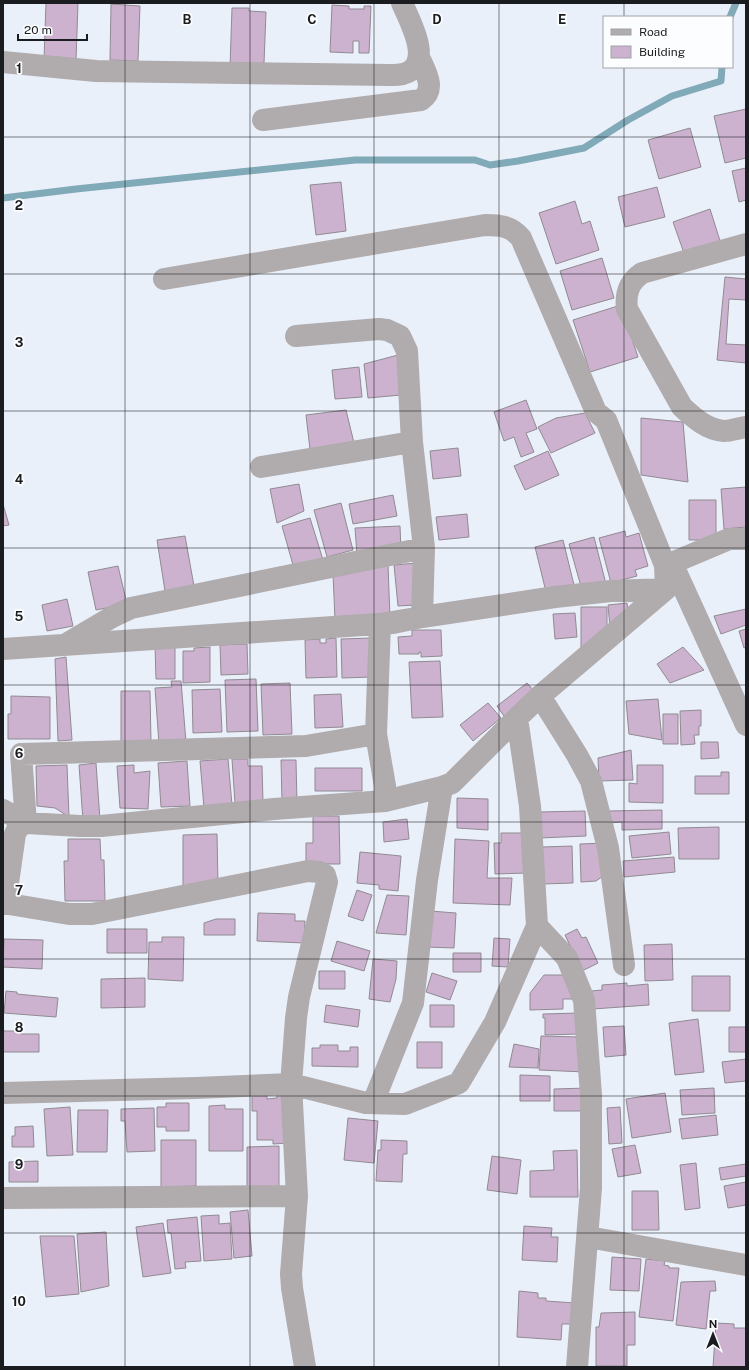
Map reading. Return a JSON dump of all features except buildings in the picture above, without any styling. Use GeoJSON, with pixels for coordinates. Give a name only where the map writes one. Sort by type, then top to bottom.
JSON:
{"type":"FeatureCollection","features":[{"type":"Feature","properties":{"kind":"street"},"geometry":{"type":"LineString","coordinates":[[3,62],[96,71],[403,74],[414,69],[419,57],[420,48],[402,3]]}},
{"type":"Feature","properties":{"kind":"street"},"geometry":{"type":"LineString","coordinates":[[263,120],[421,100],[428,94],[430,86],[419,57]]}},
{"type":"Feature","properties":{"kind":"street"},"geometry":{"type":"LineString","coordinates":[[164,279],[485,225],[497,225],[511,229],[521,238],[596,412],[606,420],[669,564],[746,725]]}},
{"type":"Feature","properties":{"kind":"street"},"geometry":{"type":"LineString","coordinates":[[746,244],[642,273],[630,283],[626,301],[627,309],[682,407],[706,426],[715,429],[725,431],[746,427]]}},
{"type":"Feature","properties":{"kind":"street"},"geometry":{"type":"LineString","coordinates":[[296,336],[379,329],[387,330],[400,336],[407,351],[412,442],[424,548],[422,617]]}},
{"type":"Feature","properties":{"kind":"street"},"geometry":{"type":"LineString","coordinates":[[261,467],[412,442]]}},
{"type":"Feature","properties":{"kind":"street"},"geometry":{"type":"LineString","coordinates":[[669,564],[728,539],[746,539]]}},
{"type":"Feature","properties":{"kind":"street"},"geometry":{"type":"LineString","coordinates":[[65,644],[131,608],[424,548]]}},
{"type":"Feature","properties":{"kind":"street"},"geometry":{"type":"LineString","coordinates":[[3,810],[26,823],[101,826],[274,809],[385,801],[442,787],[452,782],[540,696],[666,589],[669,564]]}},
{"type":"Feature","properties":{"kind":"street"},"geometry":{"type":"LineString","coordinates":[[3,648],[380,624],[604,591],[666,589]]}},
{"type":"Feature","properties":{"kind":"street"},"geometry":{"type":"LineString","coordinates":[[380,624],[376,734],[385,786],[385,801]]}},
{"type":"Feature","properties":{"kind":"street"},"geometry":{"type":"LineString","coordinates":[[540,696],[577,755],[591,781],[608,848],[624,965]]}},
{"type":"Feature","properties":{"kind":"street"},"geometry":{"type":"LineString","coordinates":[[3,1093],[291,1084],[366,1103],[405,1104],[459,1083],[495,1022],[537,926],[530,806],[517,718]]}},
{"type":"Feature","properties":{"kind":"street"},"geometry":{"type":"LineString","coordinates":[[26,823],[21,754],[306,746],[376,734]]}},
{"type":"Feature","properties":{"kind":"street"},"geometry":{"type":"LineString","coordinates":[[373,1103],[412,1003],[427,880],[442,787]]}},
{"type":"Feature","properties":{"kind":"street"},"geometry":{"type":"LineString","coordinates":[[26,823],[21,825],[15,834],[4,904],[69,914],[92,914],[308,871],[322,873],[325,875],[327,882],[299,997],[291,1084],[297,1196],[291,1274],[305,1367]]}},
{"type":"Feature","properties":{"kind":"street"},"geometry":{"type":"LineString","coordinates":[[537,926],[567,958],[584,1000],[591,1095],[591,1188],[578,1367]]}},
{"type":"Feature","properties":{"kind":"street"},"geometry":{"type":"LineString","coordinates":[[3,1198],[297,1196]]}},
{"type":"Feature","properties":{"kind":"street"},"geometry":{"type":"LineString","coordinates":[[588,1237],[746,1265]]}},
{"type":"Feature","properties":{"kind":"waterway"},"geometry":{"type":"LineString","coordinates":[[730,16],[736,3]]}},
{"type":"Feature","properties":{"kind":"waterway"},"geometry":{"type":"LineString","coordinates":[[3,198],[355,160],[475,160],[490,165],[518,161],[584,148],[628,120],[672,96],[721,81],[722,68]]}}]}
